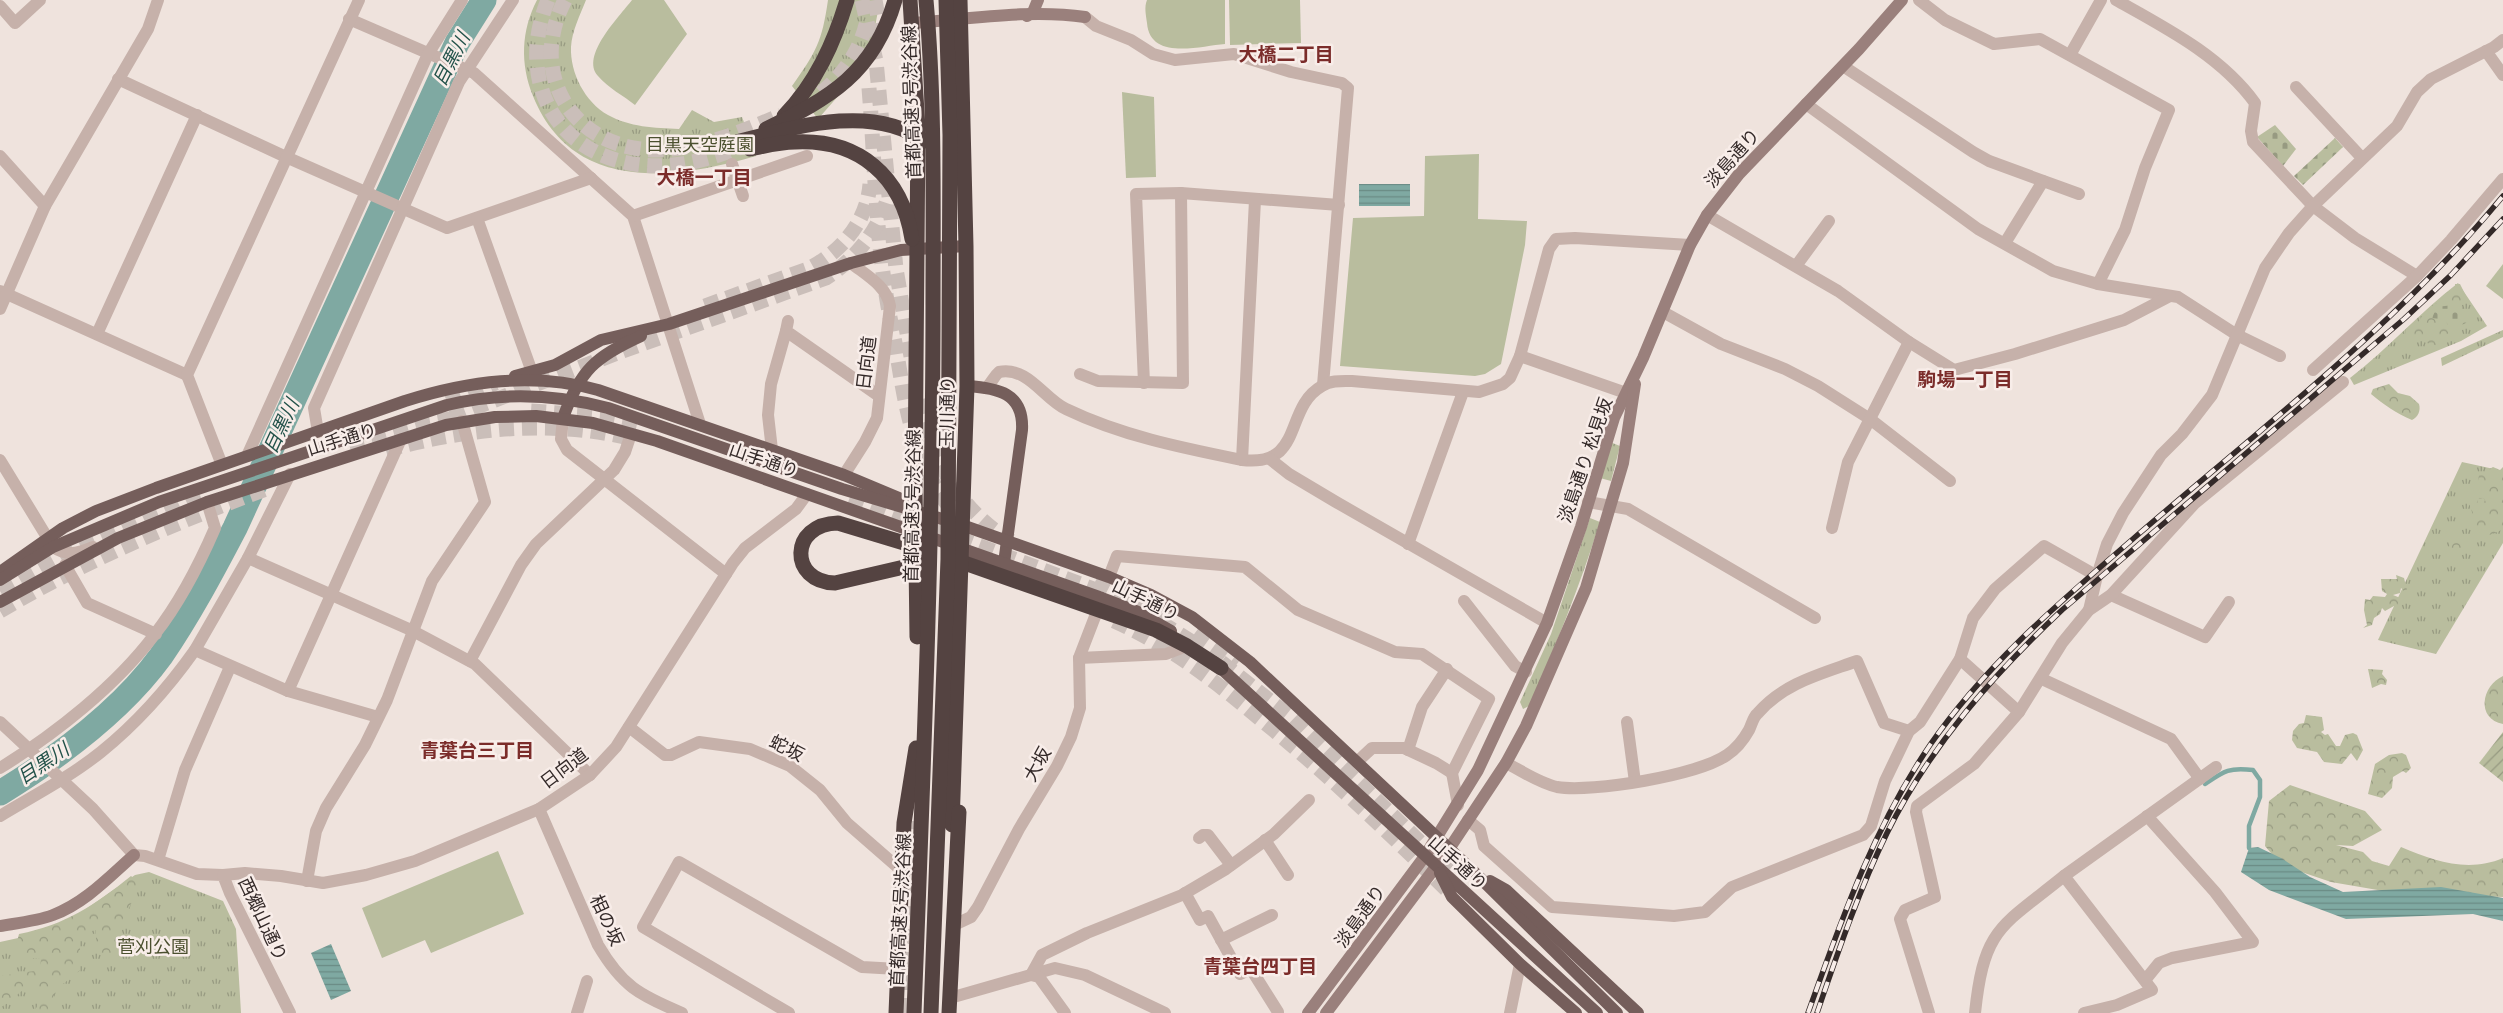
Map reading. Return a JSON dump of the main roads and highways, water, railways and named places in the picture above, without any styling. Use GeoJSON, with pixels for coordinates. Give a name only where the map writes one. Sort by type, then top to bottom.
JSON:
{"type":"FeatureCollection","features":[{"type":"Feature","properties":{"kind":"highway"},"geometry":{"type":"LineString","coordinates":[[745,145],[775,125],[808,88],[829,50],[847,0]]}},
{"type":"Feature","properties":{"kind":"highway"},"geometry":{"type":"LineString","coordinates":[[745,145],[807,109],[852,77],[878,44],[895,0]]}},
{"type":"Feature","properties":{"kind":"highway","name":"玉川通り"},"geometry":{"type":"LineString","coordinates":[[910,0],[918,128],[915,484],[917,564],[916,748],[913,821]]}},
{"type":"Feature","properties":{"kind":"highway","name":"首都高速3号渋谷線"},"geometry":{"type":"LineString","coordinates":[[914,1013],[923,822],[933,421],[932,129],[926,0]]}},
{"type":"Feature","properties":{"kind":"highway","name":"首都高速3号渋谷線"},"geometry":{"type":"LineString","coordinates":[[931,1013],[948,559],[950,145],[946,0]]}},
{"type":"Feature","properties":{"kind":"highway","name":"玉川通り"},"geometry":{"type":"LineString","coordinates":[[952,825],[962,577],[967,386],[966,246],[960,0]]}},
{"type":"Feature","properties":{"kind":"highway"},"geometry":{"type":"LineString","coordinates":[[745,145],[844,121],[861,120],[887,123],[914,134],[937,153],[946,165],[957,191],[963,221],[964,238],[960,453],[953,617],[942,726]]}},
{"type":"Feature","properties":{"kind":"highway"},"geometry":{"type":"LineString","coordinates":[[745,145],[819,142],[841,148],[865,159],[878,168],[889,180],[900,197],[911,231],[914,262],[921,533],[928,590]]}},
{"type":"Feature","properties":{"kind":"highway"},"geometry":{"type":"LineString","coordinates":[[917,564],[835,583],[823,583],[809,575],[802,561],[803,543],[807,534],[819,526],[838,523],[882,535],[1100,603],[1187,646],[1221,668]]}},
{"type":"Feature","properties":{"kind":"highway"},"geometry":{"type":"LineString","coordinates":[[896,1013],[904,823],[916,748]]}},
{"type":"Feature","properties":{"kind":"highway"},"geometry":{"type":"LineString","coordinates":[[949,1005],[960,826],[954,751]]}},
{"type":"Feature","properties":{"kind":"main road"},"geometry":{"type":"LineString","coordinates":[[1026,16],[1033,12],[1038,0]]}},
{"type":"Feature","properties":{"kind":"main road","name":"淡島通り"},"geometry":{"type":"LineString","coordinates":[[1637,372],[1690,245],[1707,215],[1728,186],[1843,66],[1902,0]]}},
{"type":"Feature","properties":{"kind":"main road"},"geometry":{"type":"LineString","coordinates":[[912,23],[1026,16],[1068,15],[1085,17]]}},
{"type":"Feature","properties":{"kind":"main road"},"geometry":{"type":"LineString","coordinates":[[0,580],[96,511],[250,455],[436,391],[532,372],[569,357],[602,340],[669,324],[851,263],[901,250],[966,246]]}},
{"type":"Feature","properties":{"kind":"main road"},"geometry":{"type":"LineString","coordinates":[[563,418],[576,386],[592,365],[610,350],[669,324]]}},
{"type":"Feature","properties":{"kind":"main road"},"geometry":{"type":"LineString","coordinates":[[563,418],[558,402],[556,382],[558,373],[569,357]]}},
{"type":"Feature","properties":{"kind":"main road","name":"淡島通り 松見坂"},"geometry":{"type":"LineString","coordinates":[[1437,838],[1478,770],[1526,672],[1547,623],[1614,418],[1637,372]]}},
{"type":"Feature","properties":{"kind":"main road","name":"淡島通り 松見坂"},"geometry":{"type":"LineString","coordinates":[[1449,849],[1506,763],[1526,726],[1570,629],[1586,588],[1622,463],[1637,372]]}},
{"type":"Feature","properties":{"kind":"main road"},"geometry":{"type":"LineString","coordinates":[[483,382],[556,382],[633,401],[844,475],[959,524]]}},
{"type":"Feature","properties":{"kind":"main road"},"geometry":{"type":"LineString","coordinates":[[967,386],[986,388],[1013,399],[1022,412],[1022,430],[1004,563]]}},
{"type":"Feature","properties":{"kind":"main road","name":"山手通り"},"geometry":{"type":"LineString","coordinates":[[51,543],[81,534],[197,489],[431,409],[479,398],[512,396],[560,398],[608,408],[842,489],[959,524],[1109,577],[1172,605],[1219,636],[1250,662],[1474,872],[1617,1013]]}},
{"type":"Feature","properties":{"kind":"main road","name":"山手通り"},"geometry":{"type":"LineString","coordinates":[[0,602],[65,565],[118,538],[207,502],[401,439],[462,422],[518,416],[563,418],[593,423],[632,434],[1004,563],[1100,603],[1136,611],[1164,627],[1221,668],[1597,1013]]}},
{"type":"Feature","properties":{"kind":"main road"},"geometry":{"type":"LineString","coordinates":[[0,572],[51,543]]}},
{"type":"Feature","properties":{"kind":"main road","name":"淡島通り"},"geometry":{"type":"LineString","coordinates":[[1308,1013],[1437,838]]}},
{"type":"Feature","properties":{"kind":"main road","name":"淡島通り"},"geometry":{"type":"LineString","coordinates":[[1326,1013],[1449,849]]}},
{"type":"Feature","properties":{"kind":"main road"},"geometry":{"type":"LineString","coordinates":[[0,926],[47,917],[71,907],[96,889],[134,855]]}},
{"type":"Feature","properties":{"kind":"main road"},"geometry":{"type":"LineString","coordinates":[[1436,866],[1452,897],[1520,964],[1576,1013]]}},
{"type":"Feature","properties":{"kind":"main road"},"geometry":{"type":"LineString","coordinates":[[1474,872],[1506,890],[1638,1013]]}},
{"type":"Feature","properties":{"kind":"water"},"geometry":{"type":"Polygon","coordinates":[[[1359,184],[1410,184],[1410,206],[1359,206],[1359,184]]]}},
{"type":"Feature","properties":{"kind":"water"},"geometry":{"type":"Polygon","coordinates":[[[2258,847],[2281,858],[2310,877],[2343,892],[2441,887],[2503,898],[2503,921],[2473,914],[2346,919],[2269,890],[2241,872],[2249,848],[2258,847]]]}},
{"type":"Feature","properties":{"kind":"water"},"geometry":{"type":"Polygon","coordinates":[[[331,944],[351,991],[331,1000],[311,953],[331,944]]]}},
{"type":"Feature","properties":{"kind":"waterway","name":"目黒川"},"geometry":{"type":"LineString","coordinates":[[0,793],[44,765],[108,714],[145,676],[161,656],[181,625],[235,528],[457,43],[484,0]]}},
{"type":"Feature","properties":{"kind":"waterway"},"geometry":{"type":"LineString","coordinates":[[2205,784],[2222,773],[2238,769],[2253,770],[2260,780],[2260,797],[2249,826],[2249,848]]}},
{"type":"Feature","properties":{"kind":"tunnel"},"geometry":{"type":"LineString","coordinates":[[548,0],[539,29],[537,57],[540,84],[550,108],[564,129],[585,146],[610,158],[655,166],[696,161],[748,144]]}},
{"type":"Feature","properties":{"kind":"tunnel"},"geometry":{"type":"LineString","coordinates":[[565,0],[554,28],[551,55],[555,80],[565,103],[581,122],[602,137],[628,147],[657,150],[673,149],[720,138],[781,115]]}},
{"type":"Feature","properties":{"kind":"tunnel"},"geometry":{"type":"LineString","coordinates":[[862,0],[876,61],[896,269],[912,362]]}},
{"type":"Feature","properties":{"kind":"tunnel"},"geometry":{"type":"LineString","coordinates":[[875,0],[882,40]]}},
{"type":"Feature","properties":{"kind":"tunnel"},"geometry":{"type":"LineString","coordinates":[[821,93],[837,78],[850,61],[860,42],[867,21]]}},
{"type":"Feature","properties":{"kind":"tunnel"},"geometry":{"type":"LineString","coordinates":[[869,88],[880,250],[903,391],[913,434],[920,454],[929,474],[953,511]]}},
{"type":"Feature","properties":{"kind":"tunnel"},"geometry":{"type":"LineString","coordinates":[[705,306],[808,269],[831,254],[841,245],[858,223],[864,211],[870,184]]}},
{"type":"Feature","properties":{"kind":"tunnel"},"geometry":{"type":"LineString","coordinates":[[451,417],[620,352],[826,278],[847,262],[872,233],[884,210],[888,197]]}},
{"type":"Feature","properties":{"kind":"tunnel"},"geometry":{"type":"LineString","coordinates":[[447,402],[496,383]]}},
{"type":"Feature","properties":{"kind":"tunnel"},"geometry":{"type":"LineString","coordinates":[[918,400],[931,442],[939,462],[950,481],[976,514],[1011,541]]}},
{"type":"Feature","properties":{"kind":"tunnel"},"geometry":{"type":"LineString","coordinates":[[531,411],[601,416],[642,424]]}},
{"type":"Feature","properties":{"kind":"tunnel"},"geometry":{"type":"LineString","coordinates":[[349,444],[422,424],[461,417]]}},
{"type":"Feature","properties":{"kind":"tunnel"},"geometry":{"type":"LineString","coordinates":[[386,450],[446,437],[507,429],[568,429],[599,432],[629,438]]}},
{"type":"Feature","properties":{"kind":"tunnel"},"geometry":{"type":"LineString","coordinates":[[0,611],[97,559],[198,515],[266,489]]}},
{"type":"Feature","properties":{"kind":"tunnel"},"geometry":{"type":"LineString","coordinates":[[0,591],[73,550],[200,494]]}},
{"type":"Feature","properties":{"kind":"tunnel"},"geometry":{"type":"LineString","coordinates":[[850,497],[1104,593]]}},
{"type":"Feature","properties":{"kind":"tunnel"},"geometry":{"type":"LineString","coordinates":[[1096,580],[1175,621]]}},
{"type":"Feature","properties":{"kind":"tunnel"},"geometry":{"type":"LineString","coordinates":[[1114,621],[1172,652],[1242,704],[1333,781],[1450,893]]}},
{"type":"Feature","properties":{"kind":"tunnel"},"geometry":{"type":"LineString","coordinates":[[1160,622],[1200,647]]}},
{"type":"Feature","properties":{"kind":"tunnel"},"geometry":{"type":"LineString","coordinates":[[1195,633],[1237,664]]}},
{"type":"Feature","properties":{"kind":"tunnel"},"geometry":{"type":"LineString","coordinates":[[1221,662],[1293,719],[1449,870]]}},
{"type":"Feature","properties":{"kind":"tunnel"},"geometry":{"type":"LineString","coordinates":[[905,1013],[913,821]]}},
{"type":"Feature","properties":{"kind":"railway"},"geometry":{"type":"LineString","coordinates":[[1808,1013],[1833,943],[1875,842],[1910,777],[1930,745],[1975,687],[2052,610],[2326,375],[2372,333],[2462,244],[2503,196]]}},
{"type":"Feature","properties":{"kind":"railway"},"geometry":{"type":"LineString","coordinates":[[1817,1013],[1858,899],[1887,833],[1904,801],[1943,741],[1988,686],[2062,610],[2404,319],[2451,275],[2503,219]]}},
{"type":"Feature","properties":{"kind":"district","name":"大橋二丁目"},"geometry":{"type":"Point","coordinates":[1286,54]}},
{"type":"Feature","properties":{"kind":"district","name":"大橋一丁目"},"geometry":{"type":"Point","coordinates":[704,177]}},
{"type":"Feature","properties":{"kind":"district","name":"駒場一丁目"},"geometry":{"type":"Point","coordinates":[1965,379]}},
{"type":"Feature","properties":{"kind":"district","name":"青葉台三丁目"},"geometry":{"type":"Point","coordinates":[477,750]}},
{"type":"Feature","properties":{"kind":"district","name":"青葉台四丁目"},"geometry":{"type":"Point","coordinates":[1260,966]}},
{"type":"Feature","properties":{"kind":"park label","name":"目黒天空庭園"},"geometry":{"type":"Point","coordinates":[700,144]}},
{"type":"Feature","properties":{"kind":"park label","name":"菅刈公園"},"geometry":{"type":"Point","coordinates":[153,946]}}]}
